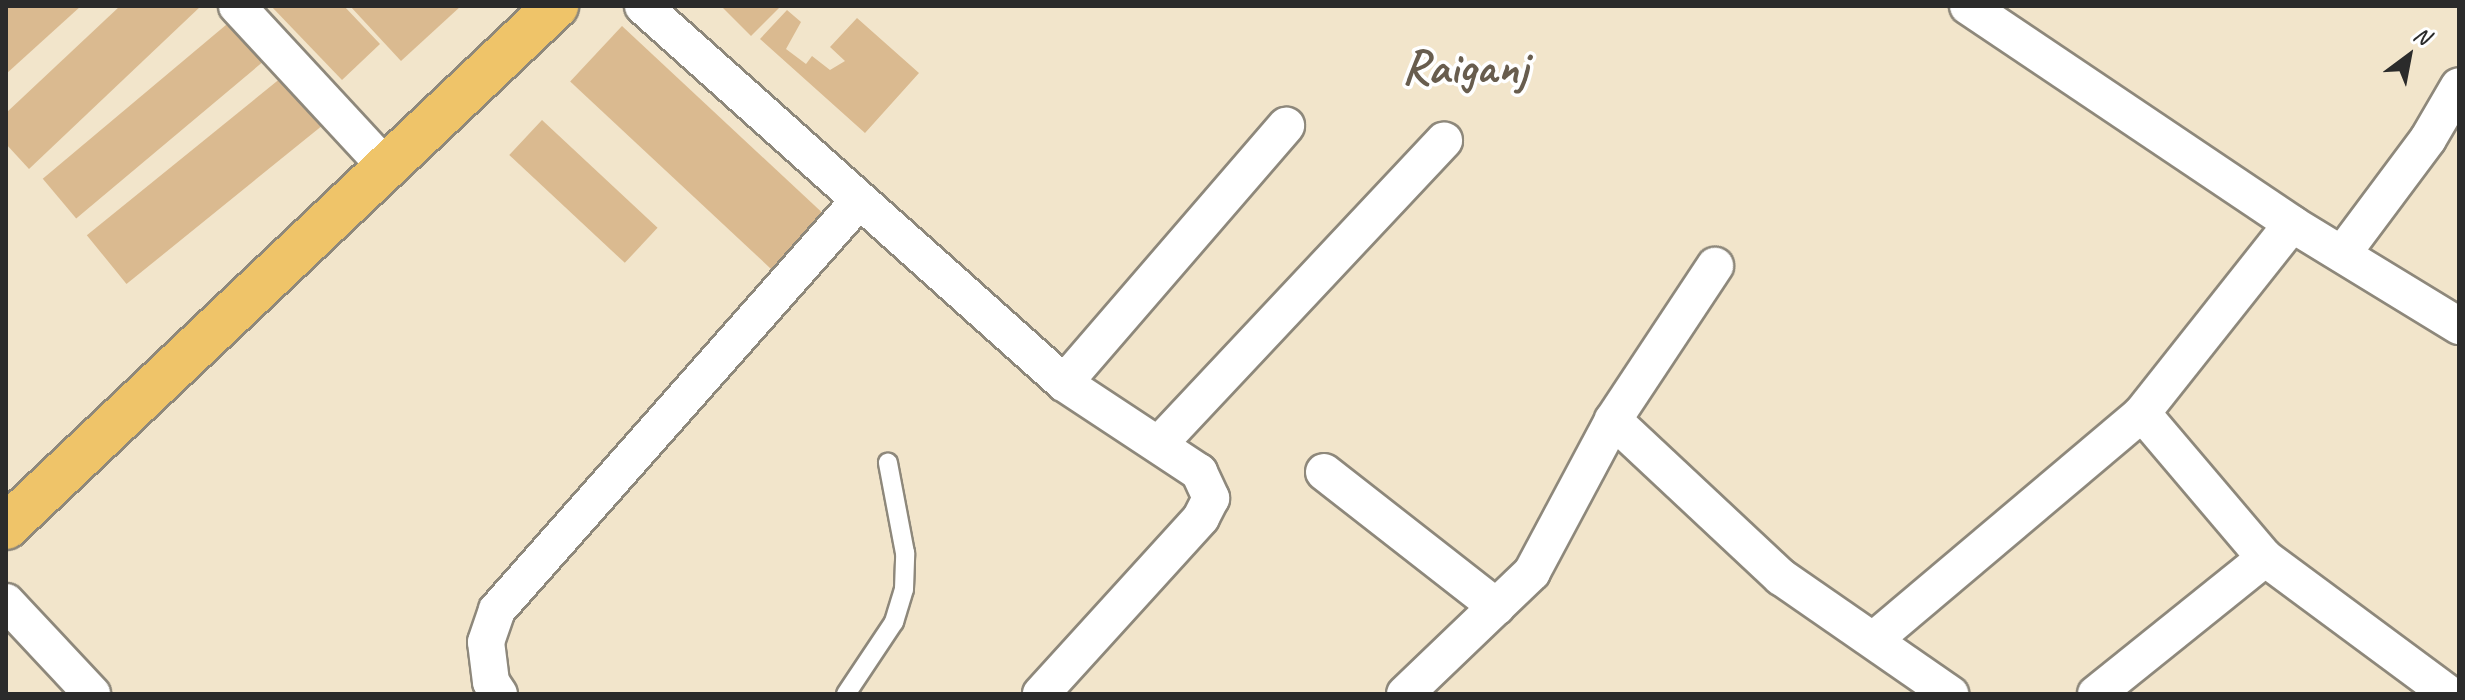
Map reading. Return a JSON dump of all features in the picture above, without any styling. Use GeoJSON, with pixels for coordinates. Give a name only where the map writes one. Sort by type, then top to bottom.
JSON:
{"type":"FeatureCollection","features":[{"type":"Feature","properties":{"kind":"main road"},"geometry":{"type":"LineString","coordinates":[[6,527],[556,6]]}},
{"type":"Feature","properties":{"kind":"street"},"geometry":{"type":"LineString","coordinates":[[237,6],[386,167]]}},
{"type":"Feature","properties":{"kind":"street"},"geometry":{"type":"LineString","coordinates":[[643,6],[857,203],[1064,383],[1160,443],[1199,472],[1211,498],[1201,518],[1041,694]]}},
{"type":"Feature","properties":{"kind":"street"},"geometry":{"type":"LineString","coordinates":[[1968,6],[2292,224],[2459,326]]}},
{"type":"Feature","properties":{"kind":"street"},"geometry":{"type":"LineString","coordinates":[[2343,253],[2428,139],[2459,86]]}},
{"type":"Feature","properties":{"kind":"street"},"geometry":{"type":"LineString","coordinates":[[1064,383],[1286,126]]}},
{"type":"Feature","properties":{"kind":"street"},"geometry":{"type":"LineString","coordinates":[[1160,443],[1444,141]]}},
{"type":"Feature","properties":{"kind":"street"},"geometry":{"type":"LineString","coordinates":[[499,694],[491,682],[486,642],[497,610],[857,203]]}},
{"type":"Feature","properties":{"kind":"street"},"geometry":{"type":"LineString","coordinates":[[1875,639],[2142,413],[2292,224]]}},
{"type":"Feature","properties":{"kind":"street"},"geometry":{"type":"LineString","coordinates":[[1406,694],[1532,572],[1556,534],[1613,420],[1715,266]]}},
{"type":"Feature","properties":{"kind":"street"},"geometry":{"type":"LineString","coordinates":[[2142,413],[2265,558],[2449,694]]}},
{"type":"Feature","properties":{"kind":"street"},"geometry":{"type":"LineString","coordinates":[[1613,420],[1770,568],[1950,694]]}},
{"type":"Feature","properties":{"kind":"street"},"geometry":{"type":"LineString","coordinates":[[1324,472],[1497,607]]}},
{"type":"Feature","properties":{"kind":"street"},"geometry":{"type":"LineString","coordinates":[[2096,694],[2265,558]]}},
{"type":"Feature","properties":{"kind":"street"},"geometry":{"type":"LineString","coordinates":[[6,602],[92,694]]}},
{"type":"Feature","properties":{"kind":"lane"},"geometry":{"type":"LineString","coordinates":[[846,694],[894,622],[904,589],[905,553],[888,463]]}},
{"type":"Feature","properties":{"kind":"building"},"geometry":{"type":"Polygon","coordinates":[[[6,6],[81,6],[6,74],[6,6]]]}},
{"type":"Feature","properties":{"kind":"building"},"geometry":{"type":"Polygon","coordinates":[[[120,6],[201,6],[29,169],[6,144],[6,113],[120,6]]]}},
{"type":"Feature","properties":{"kind":"building"},"geometry":{"type":"Polygon","coordinates":[[[271,6],[344,6],[380,44],[342,80],[271,6]]]}},
{"type":"Feature","properties":{"kind":"building"},"geometry":{"type":"Polygon","coordinates":[[[350,6],[461,6],[401,61],[350,6]]]}},
{"type":"Feature","properties":{"kind":"building"},"geometry":{"type":"Polygon","coordinates":[[[721,6],[781,6],[751,36],[721,6]]]}},
{"type":"Feature","properties":{"kind":"building"},"geometry":{"type":"Polygon","coordinates":[[[245,9],[278,49],[76,219],[43,179],[245,9]]]}},
{"type":"Feature","properties":{"kind":"building"},"geometry":{"type":"Polygon","coordinates":[[[787,10],[801,22],[786,49],[806,64],[812,56],[830,70],[845,61],[830,47],[857,18],[919,73],[865,133],[760,39],[787,10]]]}},
{"type":"Feature","properties":{"kind":"building"},"geometry":{"type":"Polygon","coordinates":[[[622,26],[823,214],[771,269],[570,82],[622,26]]]}},
{"type":"Feature","properties":{"kind":"building"},"geometry":{"type":"Polygon","coordinates":[[[292,69],[332,118],[126,284],[87,235],[292,69]]]}},
{"type":"Feature","properties":{"kind":"building"},"geometry":{"type":"Polygon","coordinates":[[[542,120],[658,228],[625,263],[509,155],[542,120]]]}},
{"type":"Feature","properties":{"kind":"district","name":"Raiganj"},"geometry":{"type":"Point","coordinates":[1465,68]}}]}
